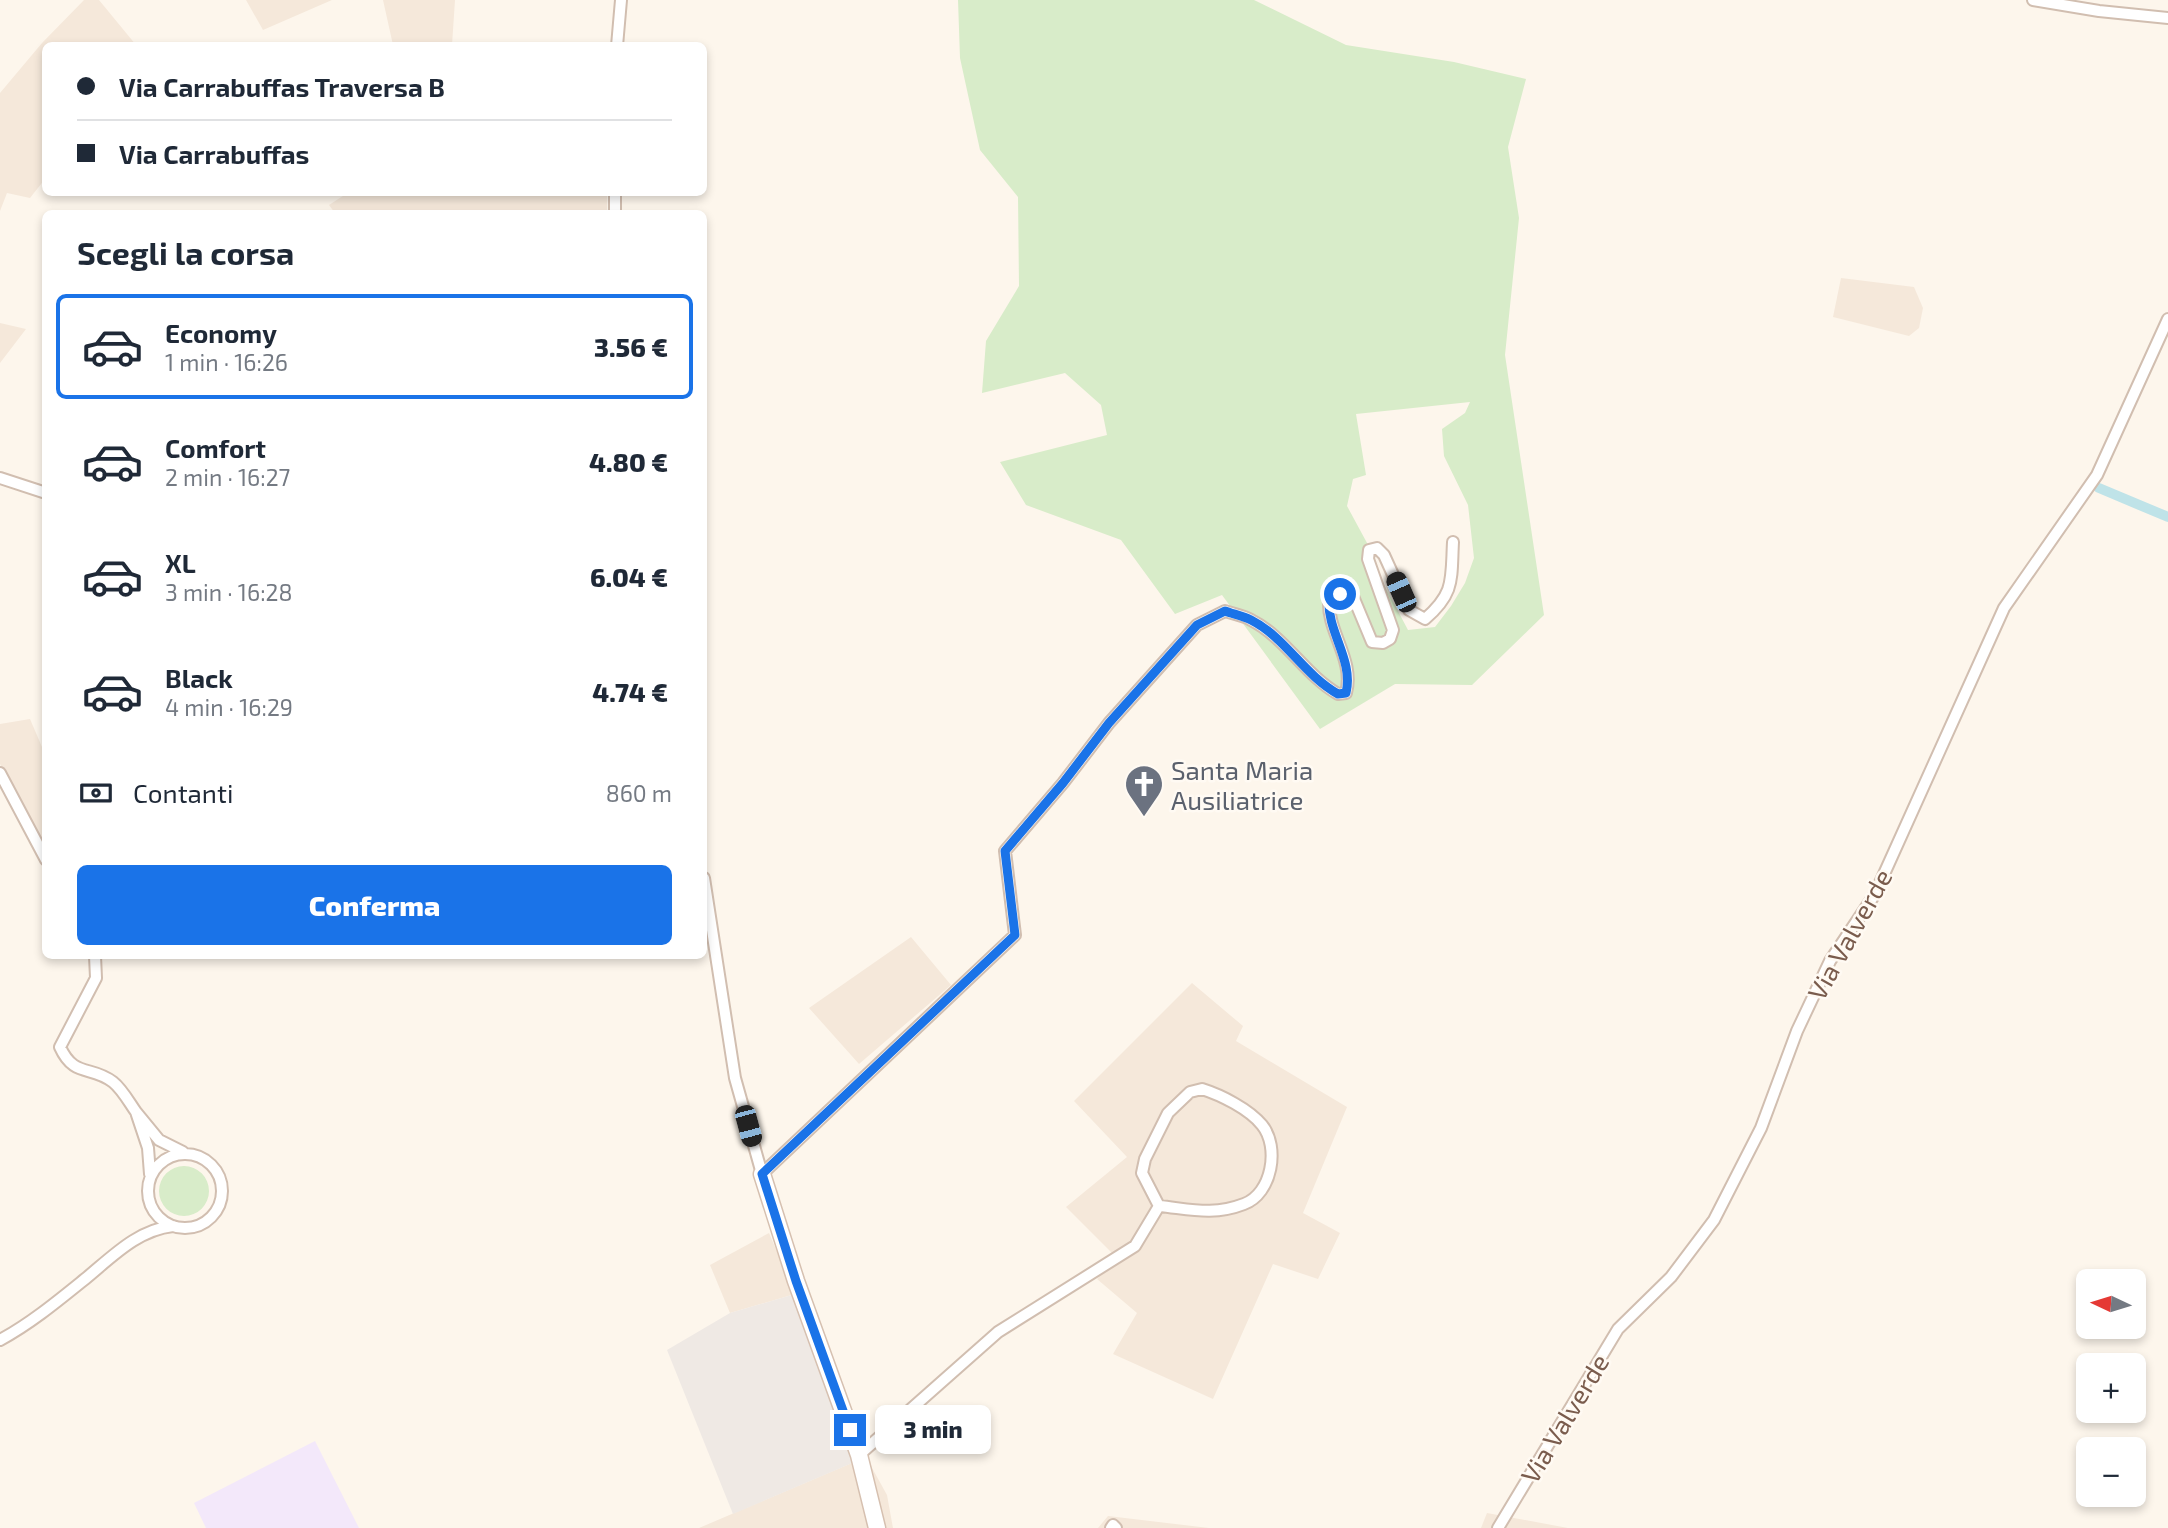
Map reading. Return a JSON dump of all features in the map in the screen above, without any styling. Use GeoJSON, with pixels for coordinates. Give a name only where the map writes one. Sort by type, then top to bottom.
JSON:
{"type":"FeatureCollection","features":[{"type":"Feature","properties":{"kind":"street"},"geometry":{"type":"LineString","coordinates":[[617,42],[621,0]]}},
{"type":"Feature","properties":{"kind":"street"},"geometry":{"type":"LineString","coordinates":[[2033,0],[2099,11],[2168,18]]}},
{"type":"Feature","properties":{"kind":"street","name":"Via Valverde"},"geometry":{"type":"LineString","coordinates":[[1498,1528],[1618,1329],[1671,1277],[1714,1220],[1761,1128],[1797,1031],[1830,961],[1875,894],[2004,608],[2097,475],[2168,319]]}},
{"type":"Feature","properties":{"kind":"street"},"geometry":{"type":"LineString","coordinates":[[0,478],[42,492]]}},
{"type":"Feature","properties":{"kind":"street"},"geometry":{"type":"LineString","coordinates":[[762,1174],[1015,935],[1005,851],[1063,783],[1109,723],[1197,625],[1225,611],[1250,619],[1269,631],[1321,685],[1338,694],[1346,693],[1349,684],[1347,668],[1328,612],[1329,600],[1340,594],[1352,594],[1373,642],[1383,643],[1390,639],[1393,630],[1368,559],[1370,550],[1377,548],[1384,555],[1409,610],[1425,620],[1442,605],[1451,582],[1453,542]]}},
{"type":"Feature","properties":{"kind":"street"},"geometry":{"type":"LineString","coordinates":[[0,772],[42,852]]}},
{"type":"Feature","properties":{"kind":"street"},"geometry":{"type":"LineString","coordinates":[[707,897],[735,1078],[796,1281],[859,1455],[877,1528]]}},
{"type":"Feature","properties":{"kind":"street"},"geometry":{"type":"LineString","coordinates":[[95,959],[96,978],[60,1047],[73,1067],[104,1076],[115,1083],[159,1140],[204,1158],[217,1171],[223,1189],[222,1198],[209,1220],[198,1226],[173,1226],[161,1220],[153,1210],[148,1198],[148,1147],[136,1112]]}},
{"type":"Feature","properties":{"kind":"street"},"geometry":{"type":"LineString","coordinates":[[1202,1089],[1216,1093],[1233,1102],[1262,1125],[1271,1144],[1270,1173],[1261,1193],[1247,1204],[1214,1212],[1159,1206],[1142,1173],[1144,1159],[1168,1113],[1190,1092],[1202,1089]]}},
{"type":"Feature","properties":{"kind":"street"},"geometry":{"type":"LineString","coordinates":[[150,1179],[167,1157],[186,1153]]}},
{"type":"Feature","properties":{"kind":"street"},"geometry":{"type":"LineString","coordinates":[[859,1455],[998,1332],[1135,1246],[1159,1206]]}},
{"type":"Feature","properties":{"kind":"street"},"geometry":{"type":"LineString","coordinates":[[150,1230],[153,1210]]}},
{"type":"Feature","properties":{"kind":"street"},"geometry":{"type":"LineString","coordinates":[[0,1340],[77,1285],[134,1239],[150,1230],[173,1226]]}},
{"type":"Feature","properties":{"kind":"shaded area"},"geometry":{"type":"Polygon","coordinates":[[[84,0],[99,0],[134,42],[43,42],[84,0]]]}},
{"type":"Feature","properties":{"kind":"shaded area"},"geometry":{"type":"Polygon","coordinates":[[[246,0],[332,0],[263,30],[246,0]]]}},
{"type":"Feature","properties":{"kind":"shaded area"},"geometry":{"type":"Polygon","coordinates":[[[383,0],[455,0],[452,42],[392,42],[383,0]]]}},
{"type":"Feature","properties":{"kind":"shaded area"},"geometry":{"type":"Polygon","coordinates":[[[42,43],[42,183],[30,198],[7,193],[0,211],[0,93],[42,43]]]}},
{"type":"Feature","properties":{"kind":"shaded area"},"geometry":{"type":"Polygon","coordinates":[[[343,196],[607,196],[607,210],[333,210],[329,205],[343,196]]]}},
{"type":"Feature","properties":{"kind":"shaded area"},"geometry":{"type":"Polygon","coordinates":[[[1841,278],[1914,287],[1923,308],[1919,328],[1909,336],[1833,317],[1841,278]]]}},
{"type":"Feature","properties":{"kind":"shaded area"},"geometry":{"type":"Polygon","coordinates":[[[0,323],[26,329],[0,363],[0,323]]]}},
{"type":"Feature","properties":{"kind":"shaded area"},"geometry":{"type":"Polygon","coordinates":[[[30,719],[42,747],[42,846],[0,764],[0,724],[30,719]]]}},
{"type":"Feature","properties":{"kind":"shaded area"},"geometry":{"type":"Polygon","coordinates":[[[911,937],[951,985],[859,1064],[809,1008],[911,937]]]}},
{"type":"Feature","properties":{"kind":"shaded area"},"geometry":{"type":"Polygon","coordinates":[[[1192,983],[1243,1026],[1236,1041],[1347,1107],[1303,1213],[1340,1233],[1318,1279],[1273,1264],[1213,1399],[1113,1354],[1137,1313],[1097,1279],[1117,1258],[1066,1207],[1127,1157],[1074,1101],[1192,983]]]}},
{"type":"Feature","properties":{"kind":"shaded area"},"geometry":{"type":"Polygon","coordinates":[[[769,1233],[795,1294],[730,1313],[710,1265],[769,1233]]]}},
{"type":"Feature","properties":{"kind":"shaded area"},"geometry":{"type":"Polygon","coordinates":[[[795,1294],[857,1461],[733,1514],[667,1350],[730,1313],[795,1294]]]}},
{"type":"Feature","properties":{"kind":"shaded area"},"geometry":{"type":"Polygon","coordinates":[[[315,1441],[359,1528],[206,1528],[194,1503],[315,1441]]]}},
{"type":"Feature","properties":{"kind":"shaded area"},"geometry":{"type":"Polygon","coordinates":[[[866,1457],[887,1495],[893,1528],[699,1528],[866,1457]]]}},
{"type":"Feature","properties":{"kind":"shaded area"},"geometry":{"type":"Polygon","coordinates":[[[1487,1513],[1568,1528],[1481,1528],[1487,1513]]]}},
{"type":"Feature","properties":{"kind":"shaded area"},"geometry":{"type":"Polygon","coordinates":[[[1108,1516],[1209,1528],[1098,1528],[1108,1516]]]}},
{"type":"Feature","properties":{"kind":"green space"},"geometry":{"type":"Polygon","coordinates":[[[958,0],[1254,0],[1346,45],[1454,62],[1526,79],[1508,147],[1519,218],[1505,355],[1544,615],[1472,685],[1395,684],[1320,729],[1222,595],[1175,614],[1121,540],[1026,505],[1000,462],[1107,435],[1101,405],[1065,373],[982,393],[986,341],[1019,286],[1018,197],[980,150],[960,58],[958,0]],[[1470,402],[1356,414],[1366,475],[1353,479],[1347,506],[1373,554],[1382,581],[1408,630],[1435,627],[1465,583],[1474,558],[1468,505],[1444,456],[1442,429],[1465,413],[1470,402]]]}},
{"type":"Feature","properties":{"kind":"green space"},"geometry":{"type":"Polygon","coordinates":[[[184,1166],[202,1173],[209,1191],[202,1209],[184,1216],[166,1209],[159,1191],[166,1173],[184,1166]]]}},
{"type":"Feature","properties":{"kind":"waterway"},"geometry":{"type":"LineString","coordinates":[[2099,488],[2168,517]]}},
{"type":"Feature","properties":{"kind":"place","name":"Santa Maria Ausiliatrice"},"geometry":{"type":"Point","coordinates":[1144,818]}},
{"type":"Feature","properties":{"kind":"route"},"geometry":{"type":"LineString","coordinates":[[850,1430],[796,1281],[762,1174],[1015,935],[1005,851],[1063,783],[1109,723],[1197,625],[1225,611],[1250,619],[1269,631],[1321,685],[1338,694],[1346,693],[1349,684],[1347,668],[1328,612],[1329,600],[1340,594]]}}]}
